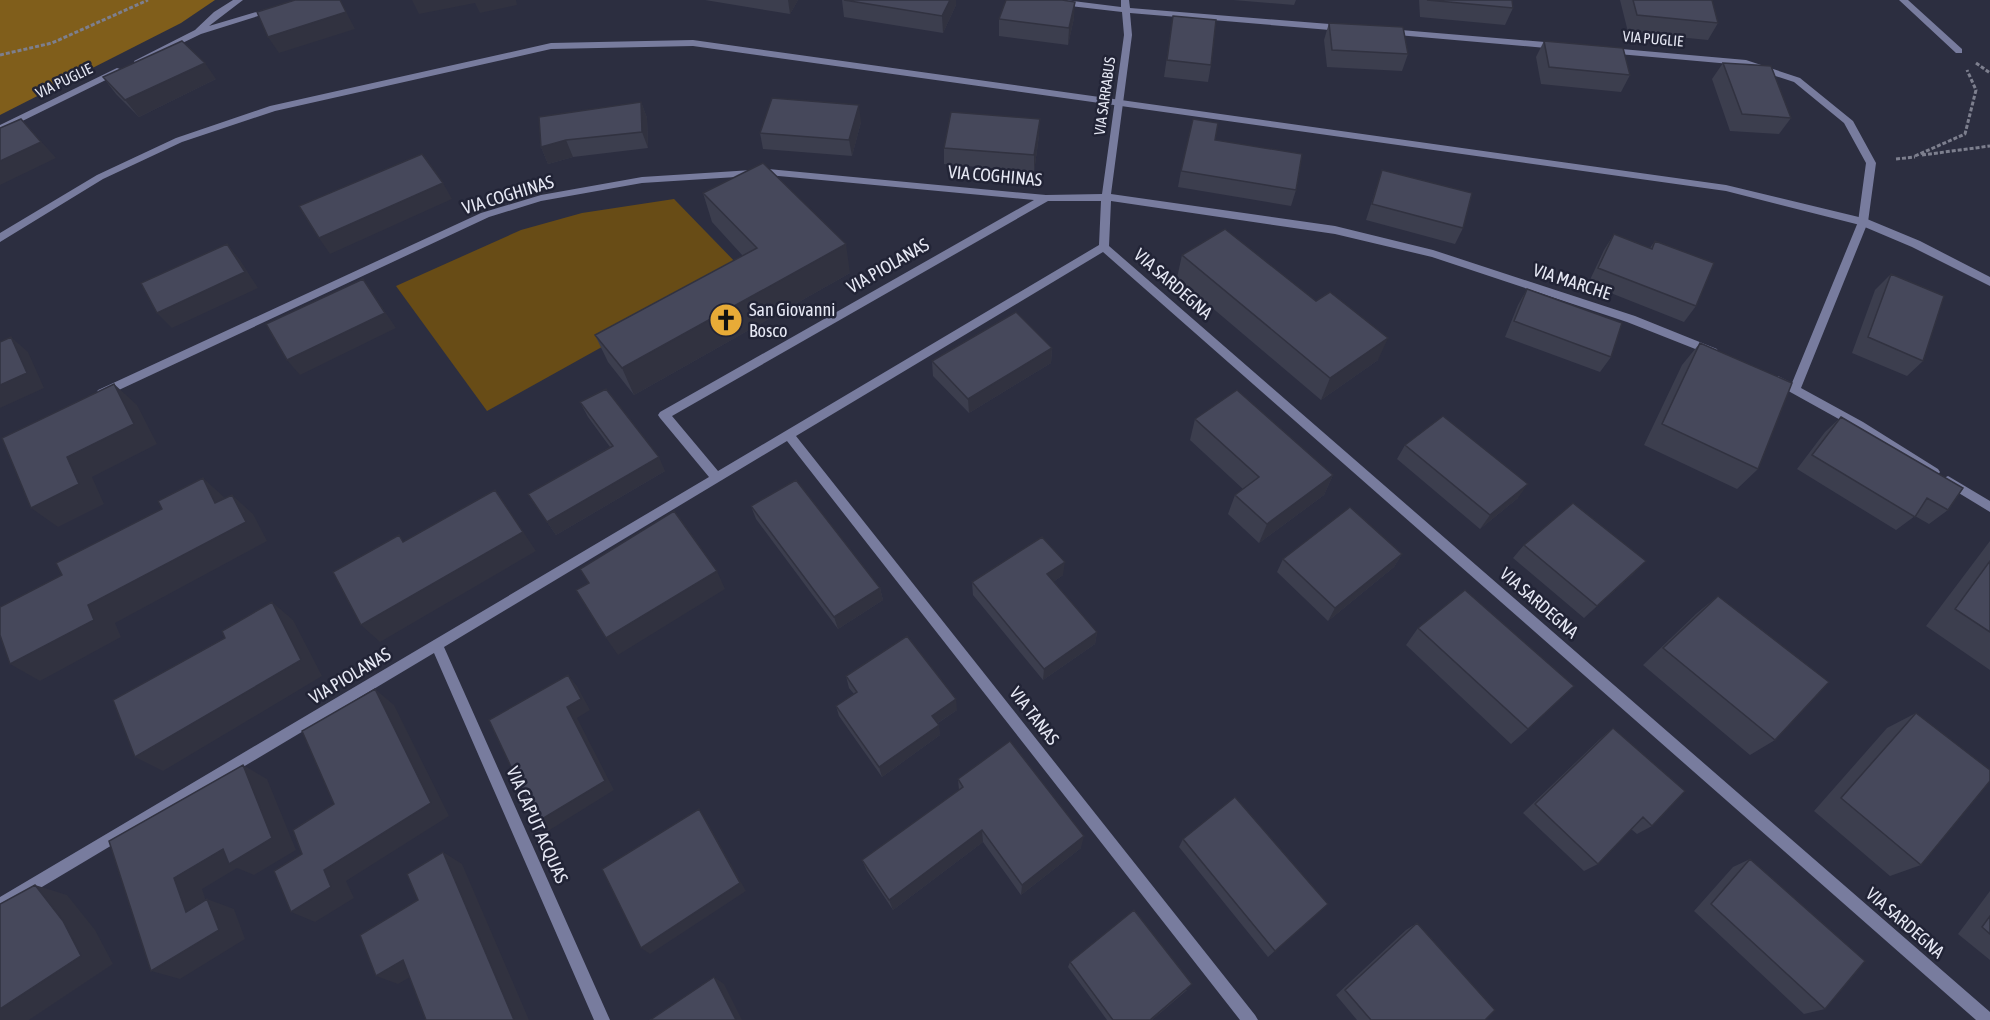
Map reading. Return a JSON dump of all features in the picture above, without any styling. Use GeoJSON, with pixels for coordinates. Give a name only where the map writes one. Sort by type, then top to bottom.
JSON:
{"type":"FeatureCollection","features":[{"type":"Feature","properties":{"kind":"street"},"geometry":{"type":"LineString","coordinates":[[198,32],[217,14],[239,0]]}},
{"type":"Feature","properties":{"kind":"street"},"geometry":{"type":"LineString","coordinates":[[1044,0],[1125,5],[1350,29]]}},
{"type":"Feature","properties":{"kind":"street"},"geometry":{"type":"LineString","coordinates":[[1903,0],[1959,51]]}},
{"type":"Feature","properties":{"kind":"street","name":"VIA SARRABUS"},"geometry":{"type":"LineString","coordinates":[[1106,197],[1128,35],[1125,5]]}},
{"type":"Feature","properties":{"kind":"street","name":"VIA PUGLIE"},"geometry":{"type":"LineString","coordinates":[[0,129],[198,32],[288,6]]}},
{"type":"Feature","properties":{"kind":"street"},"geometry":{"type":"LineString","coordinates":[[1374,31],[1564,47]]}},
{"type":"Feature","properties":{"kind":"street"},"geometry":{"type":"LineString","coordinates":[[0,238],[100,177],[179,140],[273,108],[551,46],[693,43],[1726,189],[1863,222],[1916,244],[1990,282]]}},
{"type":"Feature","properties":{"kind":"street","name":"VIA PUGLIE"},"geometry":{"type":"LineString","coordinates":[[1600,50],[1743,62],[1797,80],[1848,121],[1871,163]]}},
{"type":"Feature","properties":{"kind":"street"},"geometry":{"type":"LineString","coordinates":[[1795,390],[1863,222],[1871,163]]}},
{"type":"Feature","properties":{"kind":"street","name":"VIA COGHINAS"},"geometry":{"type":"LineString","coordinates":[[86,400],[485,215],[541,198],[642,180],[768,172],[1046,198],[1106,197]]}},
{"type":"Feature","properties":{"kind":"street"},"geometry":{"type":"LineString","coordinates":[[1104,247],[1106,197]]}},
{"type":"Feature","properties":{"kind":"street","name":"VIA MARCHE"},"geometry":{"type":"LineString","coordinates":[[1106,197],[1335,230],[1433,254],[1631,319],[1719,354]]}},
{"type":"Feature","properties":{"kind":"street","name":"VIA PIOLANAS"},"geometry":{"type":"LineString","coordinates":[[717,478],[664,415],[1046,198]]}},
{"type":"Feature","properties":{"kind":"street","name":"VIA PIOLANAS"},"geometry":{"type":"LineString","coordinates":[[0,905],[1104,247]]}},
{"type":"Feature","properties":{"kind":"street","name":"VIA SARDEGNA"},"geometry":{"type":"LineString","coordinates":[[1104,247],[1988,1020]]}},
{"type":"Feature","properties":{"kind":"street"},"geometry":{"type":"LineString","coordinates":[[1771,376],[1859,425],[1990,507]]}},
{"type":"Feature","properties":{"kind":"street","name":"VIA TANAS"},"geometry":{"type":"LineString","coordinates":[[789,435],[1250,1020]]}},
{"type":"Feature","properties":{"kind":"street","name":"VIA CAPUT ACQUAS"},"geometry":{"type":"LineString","coordinates":[[437,645],[602,1020]]}},
{"type":"Feature","properties":{"kind":"path"},"geometry":{"type":"LineString","coordinates":[[0,55],[52,43],[148,0]]}},
{"type":"Feature","properties":{"kind":"path"},"geometry":{"type":"LineString","coordinates":[[1915,156],[1965,134],[1976,90],[1959,51]]}},
{"type":"Feature","properties":{"kind":"path"},"geometry":{"type":"LineString","coordinates":[[1871,163],[1990,146]]}},
{"type":"Feature","properties":{"kind":"shaded area"},"geometry":{"type":"Polygon","coordinates":[[[0,0],[215,0],[181,23],[0,115],[0,0]]]}},
{"type":"Feature","properties":{"kind":"shaded area"},"geometry":{"type":"Polygon","coordinates":[[[674,199],[742,269],[487,411],[396,286],[521,230],[582,213],[674,199]]]}},
{"type":"Feature","properties":{"kind":"building"},"geometry":{"type":"Polygon","coordinates":[[[295,0],[340,0],[346,12],[268,37],[257,12],[295,0]]]}},
{"type":"Feature","properties":{"kind":"building"},"geometry":{"type":"Polygon","coordinates":[[[844,0],[950,0],[942,16],[844,0]]]}},
{"type":"Feature","properties":{"kind":"building"},"geometry":{"type":"Polygon","coordinates":[[[1006,0],[1075,2],[1069,28],[999,19],[1006,0]]]}},
{"type":"Feature","properties":{"kind":"building"},"geometry":{"type":"Polygon","coordinates":[[[1427,0],[1512,0],[1513,8],[1427,0]]]}},
{"type":"Feature","properties":{"kind":"building"},"geometry":{"type":"Polygon","coordinates":[[[1633,0],[1712,0],[1718,23],[1637,15],[1633,0]]]}},
{"type":"Feature","properties":{"kind":"building"},"geometry":{"type":"Polygon","coordinates":[[[1173,16],[1216,20],[1211,65],[1167,60],[1173,16]]]}},
{"type":"Feature","properties":{"kind":"building"},"geometry":{"type":"Polygon","coordinates":[[[1329,23],[1403,27],[1408,54],[1332,50],[1329,23]]]}},
{"type":"Feature","properties":{"kind":"building"},"geometry":{"type":"Polygon","coordinates":[[[182,41],[205,63],[125,100],[103,77],[182,41]]]}},
{"type":"Feature","properties":{"kind":"building"},"geometry":{"type":"Polygon","coordinates":[[[1544,41],[1623,48],[1630,75],[1549,67],[1544,41]]]}},
{"type":"Feature","properties":{"kind":"building"},"geometry":{"type":"Polygon","coordinates":[[[1723,63],[1771,66],[1791,118],[1742,114],[1723,63]]]}},
{"type":"Feature","properties":{"kind":"building"},"geometry":{"type":"Polygon","coordinates":[[[772,98],[859,105],[849,140],[760,133],[772,98]]]}},
{"type":"Feature","properties":{"kind":"building"},"geometry":{"type":"Polygon","coordinates":[[[641,102],[642,132],[566,140],[541,147],[539,117],[641,102]]]}},
{"type":"Feature","properties":{"kind":"building"},"geometry":{"type":"Polygon","coordinates":[[[951,112],[1040,119],[1034,155],[944,148],[951,112]]]}},
{"type":"Feature","properties":{"kind":"building"},"geometry":{"type":"Polygon","coordinates":[[[21,119],[41,142],[0,161],[0,128],[21,119]]]}},
{"type":"Feature","properties":{"kind":"building"},"geometry":{"type":"Polygon","coordinates":[[[1193,119],[1218,123],[1215,140],[1302,154],[1296,190],[1181,171],[1193,119]]]}},
{"type":"Feature","properties":{"kind":"building"},"geometry":{"type":"Polygon","coordinates":[[[422,154],[443,183],[319,238],[299,206],[422,154]]]}},
{"type":"Feature","properties":{"kind":"building"},"geometry":{"type":"Polygon","coordinates":[[[763,163],[846,244],[622,368],[595,335],[757,248],[703,193],[763,163]]]}},
{"type":"Feature","properties":{"kind":"building"},"geometry":{"type":"Polygon","coordinates":[[[1382,170],[1472,193],[1463,228],[1372,204],[1382,170]]]}},
{"type":"Feature","properties":{"kind":"building"},"geometry":{"type":"Polygon","coordinates":[[[1225,229],[1316,301],[1330,292],[1388,338],[1330,378],[1182,255],[1225,229]]]}},
{"type":"Feature","properties":{"kind":"building"},"geometry":{"type":"Polygon","coordinates":[[[1614,234],[1652,249],[1655,241],[1714,263],[1696,306],[1598,268],[1614,234]]]}},
{"type":"Feature","properties":{"kind":"building"},"geometry":{"type":"Polygon","coordinates":[[[227,244],[245,272],[157,313],[141,283],[227,244]]]}},
{"type":"Feature","properties":{"kind":"building"},"geometry":{"type":"Polygon","coordinates":[[[1891,274],[1944,296],[1923,361],[1868,337],[1891,274]]]}},
{"type":"Feature","properties":{"kind":"building"},"geometry":{"type":"Polygon","coordinates":[[[363,279],[385,313],[287,360],[266,324],[363,279]]]}},
{"type":"Feature","properties":{"kind":"building"},"geometry":{"type":"Polygon","coordinates":[[[1527,289],[1622,323],[1611,357],[1514,321],[1527,289]]]}},
{"type":"Feature","properties":{"kind":"building"},"geometry":{"type":"Polygon","coordinates":[[[1016,312],[1052,348],[968,399],[932,361],[1016,312]]]}},
{"type":"Feature","properties":{"kind":"building"},"geometry":{"type":"Polygon","coordinates":[[[11,337],[27,373],[0,385],[0,342],[11,337]]]}},
{"type":"Feature","properties":{"kind":"building"},"geometry":{"type":"Polygon","coordinates":[[[1700,343],[1792,383],[1758,469],[1662,424],[1700,343]]]}},
{"type":"Feature","properties":{"kind":"building"},"geometry":{"type":"Polygon","coordinates":[[[114,384],[134,424],[67,457],[79,484],[31,508],[2,438],[114,384]]]}},
{"type":"Feature","properties":{"kind":"building"},"geometry":{"type":"Polygon","coordinates":[[[606,389],[659,457],[547,522],[528,494],[613,446],[580,402],[606,389]]]}},
{"type":"Feature","properties":{"kind":"building"},"geometry":{"type":"Polygon","coordinates":[[[1237,390],[1333,475],[1267,524],[1235,495],[1259,477],[1195,419],[1237,390]]]}},
{"type":"Feature","properties":{"kind":"building"},"geometry":{"type":"Polygon","coordinates":[[[1443,416],[1528,484],[1490,515],[1405,445],[1443,416]]]}},
{"type":"Feature","properties":{"kind":"building"},"geometry":{"type":"Polygon","coordinates":[[[1841,417],[1963,488],[1948,510],[1927,498],[1915,517],[1812,455],[1841,417]]]}},
{"type":"Feature","properties":{"kind":"building"},"geometry":{"type":"Polygon","coordinates":[[[203,478],[215,503],[232,495],[246,522],[88,605],[94,620],[10,664],[0,635],[0,607],[62,575],[56,563],[162,509],[158,501],[203,478]]]}},
{"type":"Feature","properties":{"kind":"building"},"geometry":{"type":"Polygon","coordinates":[[[796,480],[880,588],[834,617],[751,506],[796,480]]]}},
{"type":"Feature","properties":{"kind":"building"},"geometry":{"type":"Polygon","coordinates":[[[495,490],[523,532],[361,625],[333,572],[399,535],[403,542],[495,490]]]}},
{"type":"Feature","properties":{"kind":"building"},"geometry":{"type":"Polygon","coordinates":[[[1573,503],[1646,561],[1597,606],[1524,545],[1573,503]]]}},
{"type":"Feature","properties":{"kind":"building"},"geometry":{"type":"Polygon","coordinates":[[[1350,507],[1402,554],[1335,608],[1283,559],[1350,507]]]}},
{"type":"Feature","properties":{"kind":"building"},"geometry":{"type":"Polygon","coordinates":[[[674,511],[717,571],[606,638],[576,590],[589,583],[580,569],[674,511]]]}},
{"type":"Feature","properties":{"kind":"building"},"geometry":{"type":"Polygon","coordinates":[[[1042,537],[1065,562],[1047,574],[1097,632],[1044,669],[972,582],[1042,537]]]}},
{"type":"Feature","properties":{"kind":"building"},"geometry":{"type":"Polygon","coordinates":[[[1990,561],[1990,632],[1955,609],[1990,561]]]}},
{"type":"Feature","properties":{"kind":"building"},"geometry":{"type":"Polygon","coordinates":[[[1465,590],[1574,686],[1528,729],[1418,628],[1465,590]]]}},
{"type":"Feature","properties":{"kind":"building"},"geometry":{"type":"Polygon","coordinates":[[[1718,596],[1829,682],[1775,740],[1663,648],[1718,596]]]}},
{"type":"Feature","properties":{"kind":"building"},"geometry":{"type":"Polygon","coordinates":[[[272,602],[301,660],[135,757],[113,700],[225,638],[222,631],[272,602]]]}},
{"type":"Feature","properties":{"kind":"building"},"geometry":{"type":"Polygon","coordinates":[[[907,636],[956,699],[932,716],[939,725],[879,767],[836,706],[857,692],[846,676],[907,636]]]}},
{"type":"Feature","properties":{"kind":"building"},"geometry":{"type":"Polygon","coordinates":[[[568,675],[581,699],[567,707],[605,781],[537,822],[489,720],[568,675]]]}},
{"type":"Feature","properties":{"kind":"building"},"geometry":{"type":"Polygon","coordinates":[[[375,689],[431,803],[324,870],[331,887],[291,912],[274,871],[302,854],[293,830],[334,804],[302,731],[375,689]]]}},
{"type":"Feature","properties":{"kind":"building"},"geometry":{"type":"Polygon","coordinates":[[[1916,713],[1990,770],[1990,781],[1921,865],[1841,798],[1916,713]]]}},
{"type":"Feature","properties":{"kind":"building"},"geometry":{"type":"Polygon","coordinates":[[[1613,728],[1685,791],[1652,826],[1643,817],[1598,864],[1535,804],[1613,728]]]}},
{"type":"Feature","properties":{"kind":"building"},"geometry":{"type":"Polygon","coordinates":[[[1010,741],[1084,836],[1022,885],[982,830],[889,900],[862,860],[963,787],[958,779],[1010,741]]]}},
{"type":"Feature","properties":{"kind":"building"},"geometry":{"type":"Polygon","coordinates":[[[243,765],[272,838],[229,864],[223,849],[174,878],[186,912],[207,899],[219,930],[151,971],[109,841],[243,765]]]}},
{"type":"Feature","properties":{"kind":"building"},"geometry":{"type":"Polygon","coordinates":[[[1235,797],[1328,904],[1275,951],[1183,839],[1235,797]]]}},
{"type":"Feature","properties":{"kind":"building"},"geometry":{"type":"Polygon","coordinates":[[[699,809],[740,883],[641,948],[602,869],[699,809]]]}},
{"type":"Feature","properties":{"kind":"building"},"geometry":{"type":"Polygon","coordinates":[[[443,852],[514,1020],[426,1020],[403,960],[376,976],[360,935],[418,900],[407,874],[443,852]]]}},
{"type":"Feature","properties":{"kind":"building"},"geometry":{"type":"Polygon","coordinates":[[[1750,859],[1865,961],[1825,1009],[1711,904],[1750,859]]]}},
{"type":"Feature","properties":{"kind":"building"},"geometry":{"type":"Polygon","coordinates":[[[35,885],[63,921],[81,956],[0,1009],[0,904],[35,885]]]}},
{"type":"Feature","properties":{"kind":"building"},"geometry":{"type":"Polygon","coordinates":[[[1134,910],[1192,984],[1150,1020],[1113,1020],[1070,962],[1134,910]]]}},
{"type":"Feature","properties":{"kind":"building"},"geometry":{"type":"Polygon","coordinates":[[[1990,916],[1990,934],[1982,927],[1990,916]]]}},
{"type":"Feature","properties":{"kind":"building"},"geometry":{"type":"Polygon","coordinates":[[[1417,923],[1495,1010],[1485,1020],[1371,1020],[1345,990],[1417,923]]]}},
{"type":"Feature","properties":{"kind":"building"},"geometry":{"type":"Polygon","coordinates":[[[714,977],[736,1020],[650,1020],[714,977]]]}},
{"type":"Feature","properties":{"kind":"place","name":"San Giovanni Bosco"},"geometry":{"type":"Point","coordinates":[726,320]}}]}
